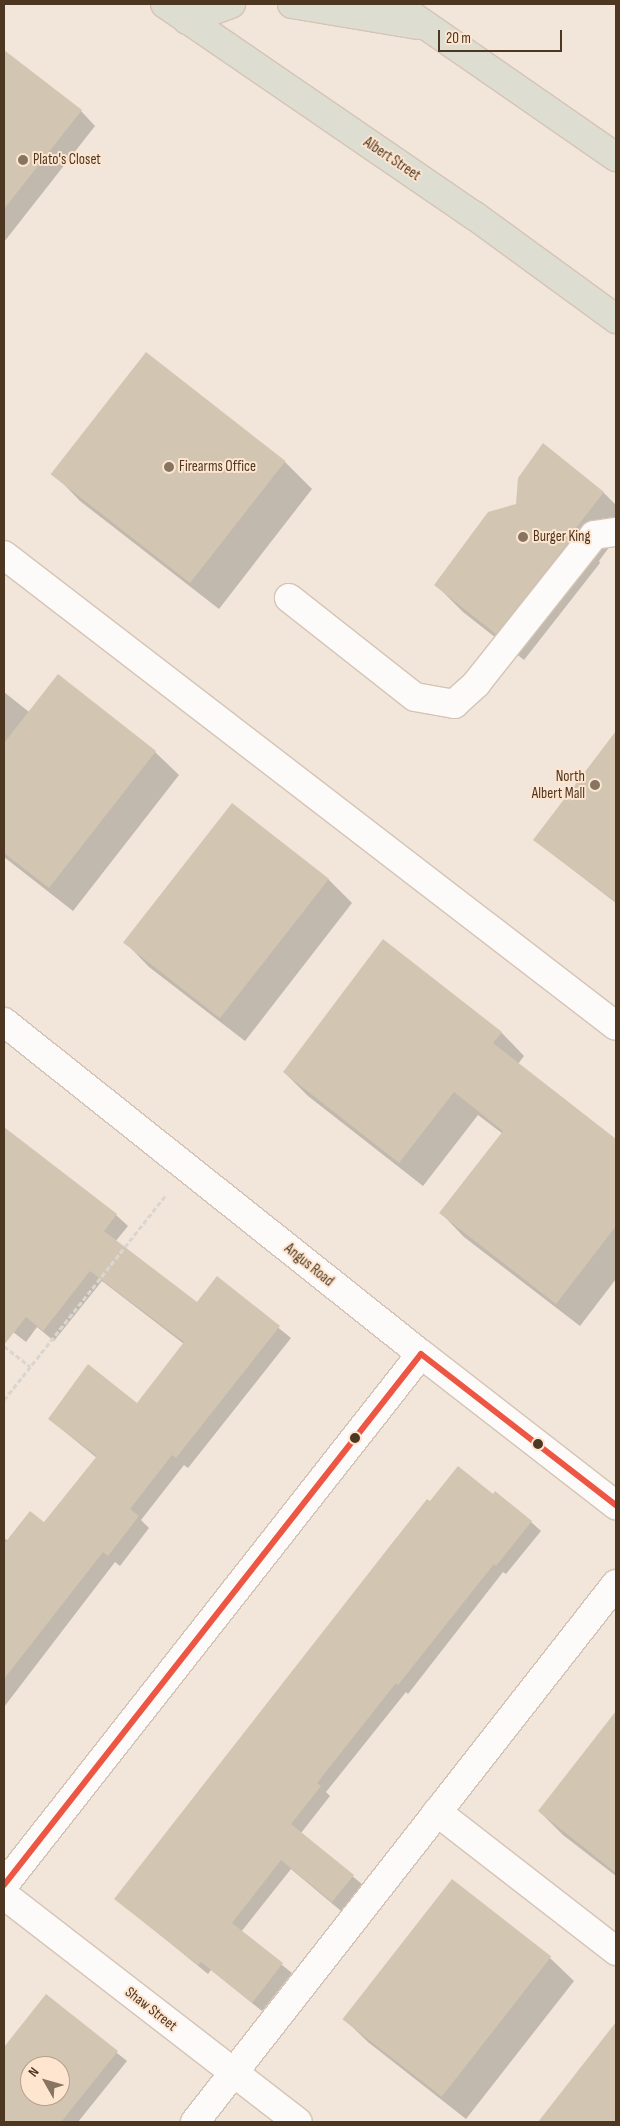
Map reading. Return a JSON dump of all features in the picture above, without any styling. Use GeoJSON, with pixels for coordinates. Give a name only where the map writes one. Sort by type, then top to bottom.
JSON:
{"type":"FeatureCollection","features":[{"type":"Feature","properties":{"kind":"main road","name":"Albert Street"},"geometry":{"type":"LineString","coordinates":[[165,4],[467,210],[616,319]]}},
{"type":"Feature","properties":{"kind":"main road"},"geometry":{"type":"LineString","coordinates":[[187,20],[232,4]]}},
{"type":"Feature","properties":{"kind":"main road"},"geometry":{"type":"LineString","coordinates":[[292,4],[428,26]]}},
{"type":"Feature","properties":{"kind":"main road"},"geometry":{"type":"LineString","coordinates":[[395,4],[616,157]]}},
{"type":"Feature","properties":{"kind":"street"},"geometry":{"type":"LineString","coordinates":[[288,598],[415,697],[454,704],[476,684],[594,535],[616,532]]}},
{"type":"Feature","properties":{"kind":"street"},"geometry":{"type":"LineString","coordinates":[[4,555],[616,1026]]}},
{"type":"Feature","properties":{"kind":"street","name":"Angus Road"},"geometry":{"type":"LineString","coordinates":[[4,1022],[421,1354],[616,1505]]}},
{"type":"Feature","properties":{"kind":"street"},"geometry":{"type":"LineString","coordinates":[[4,1885],[421,1354]]}},
{"type":"Feature","properties":{"kind":"street"},"geometry":{"type":"LineString","coordinates":[[195,2122],[616,1584]]}},
{"type":"Feature","properties":{"kind":"street"},"geometry":{"type":"LineString","coordinates":[[437,1812],[616,1951]]}},
{"type":"Feature","properties":{"kind":"street","name":"Shaw Street"},"geometry":{"type":"LineString","coordinates":[[4,1895],[298,2122]]}},
{"type":"Feature","properties":{"kind":"path"},"geometry":{"type":"LineString","coordinates":[[4,1400],[187,1168]]}},
{"type":"Feature","properties":{"kind":"path"},"geometry":{"type":"LineString","coordinates":[[4,1346],[30,1366]]}},
{"type":"Feature","properties":{"kind":"building","name":"Plato's Closet"},"geometry":{"type":"Polygon","coordinates":[[[4,50],[82,110],[4,209],[4,50]]]}},
{"type":"Feature","properties":{"kind":"building","name":"Firearms Office"},"geometry":{"type":"Polygon","coordinates":[[[146,352],[285,461],[190,583],[51,474],[146,352]]]}},
{"type":"Feature","properties":{"kind":"building","name":"Burger King"},"geometry":{"type":"Polygon","coordinates":[[[543,443],[604,492],[572,533],[574,535],[496,634],[434,585],[488,512],[516,504],[518,478],[543,443]]]}},
{"type":"Feature","properties":{"kind":"building"},"geometry":{"type":"Polygon","coordinates":[[[58,674],[156,751],[49,888],[4,853],[4,743],[58,674]]]}},
{"type":"Feature","properties":{"kind":"building","name":"North Albert Mall"},"geometry":{"type":"Polygon","coordinates":[[[616,731],[616,902],[533,840],[616,731]]]}},
{"type":"Feature","properties":{"kind":"building"},"geometry":{"type":"Polygon","coordinates":[[[232,803],[329,879],[220,1018],[123,942],[232,803]]]}},
{"type":"Feature","properties":{"kind":"building"},"geometry":{"type":"Polygon","coordinates":[[[383,939],[502,1032],[493,1043],[616,1139],[616,1226],[556,1304],[439,1213],[503,1131],[454,1092],[399,1163],[283,1072],[383,939]]]}},
{"type":"Feature","properties":{"kind":"building"},"geometry":{"type":"Polygon","coordinates":[[[4,1127],[117,1214],[104,1231],[197,1302],[217,1276],[280,1326],[176,1458],[172,1455],[130,1509],[139,1516],[108,1556],[103,1552],[4,1679],[4,1544],[30,1511],[44,1522],[97,1456],[48,1419],[88,1364],[137,1403],[184,1342],[90,1271],[43,1331],[26,1317],[4,1345],[4,1127]]]}},
{"type":"Feature","properties":{"kind":"building"},"geometry":{"type":"Polygon","coordinates":[[[458,1466],[493,1494],[495,1491],[532,1521],[496,1566],[494,1564],[398,1685],[396,1683],[317,1783],[321,1786],[291,1824],[354,1875],[332,1902],[281,1860],[232,1923],[283,1963],[252,2003],[201,1962],[198,1965],[114,1899],[427,1499],[430,1501],[458,1466]]]}},
{"type":"Feature","properties":{"kind":"building"},"geometry":{"type":"Polygon","coordinates":[[[616,1711],[616,1873],[538,1811],[616,1711]]]}},
{"type":"Feature","properties":{"kind":"building"},"geometry":{"type":"Polygon","coordinates":[[[452,1879],[551,1957],[442,2097],[342,2019],[452,1879]]]}},
{"type":"Feature","properties":{"kind":"building"},"geometry":{"type":"Polygon","coordinates":[[[46,1994],[118,2051],[61,2122],[4,2122],[4,2047],[46,1994]]]}},
{"type":"Feature","properties":{"kind":"building"},"geometry":{"type":"Polygon","coordinates":[[[616,2022],[616,2122],[538,2122],[616,2022]]]}},
{"type":"Feature","properties":{"kind":"transit line"},"geometry":{"type":"LineString","coordinates":[[421,1354],[616,1505]]}},
{"type":"Feature","properties":{"kind":"transit line"},"geometry":{"type":"LineString","coordinates":[[4,1885],[421,1354]]}},
{"type":"Feature","properties":{"kind":"place","name":"Plato's Closet"},"geometry":{"type":"Point","coordinates":[23,160]}},
{"type":"Feature","properties":{"kind":"place","name":"Firearms Office"},"geometry":{"type":"Point","coordinates":[169,467]}},
{"type":"Feature","properties":{"kind":"place","name":"Burger King"},"geometry":{"type":"Point","coordinates":[523,537]}},
{"type":"Feature","properties":{"kind":"place","name":"North Albert Mall"},"geometry":{"type":"Point","coordinates":[595,785]}}]}
